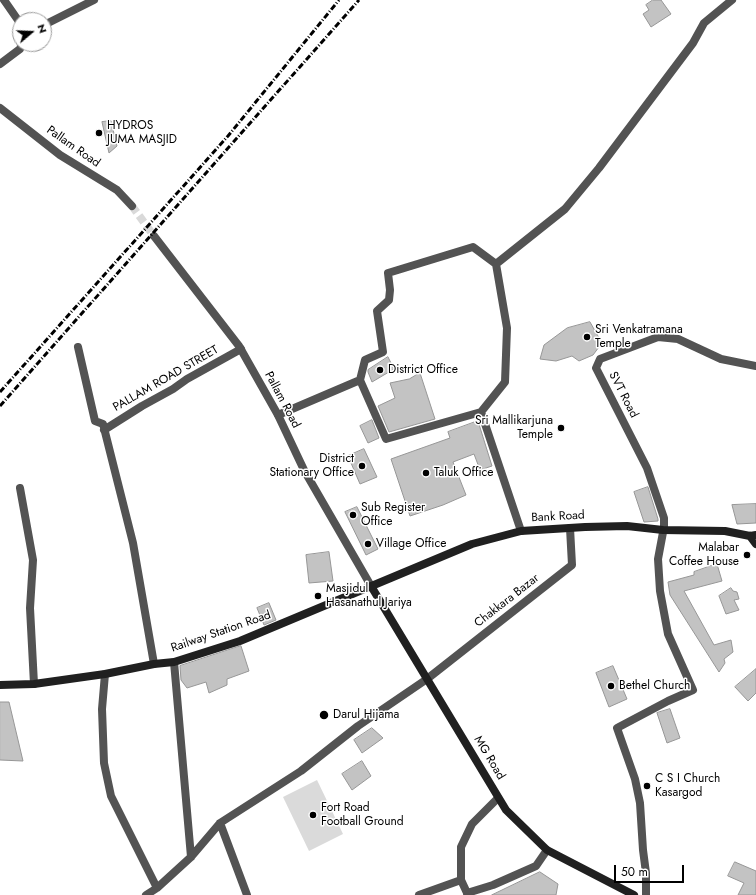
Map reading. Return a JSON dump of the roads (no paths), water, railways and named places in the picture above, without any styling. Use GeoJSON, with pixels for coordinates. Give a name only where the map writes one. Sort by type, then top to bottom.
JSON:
{"type":"FeatureCollection","features":[{"type":"Feature","properties":{"kind":"main road","name":"Bank Road"},"geometry":{"type":"LineString","coordinates":[[371,586],[472,544],[521,531],[627,526],[663,530],[725,531],[753,535]]}},
{"type":"Feature","properties":{"kind":"main road"},"geometry":{"type":"LineString","coordinates":[[753,535],[756,544]]}},
{"type":"Feature","properties":{"kind":"main road","name":"Railway Station Road"},"geometry":{"type":"LineString","coordinates":[[0,685],[34,684],[106,674],[154,664],[174,662],[240,641],[371,586]]}},
{"type":"Feature","properties":{"kind":"main road","name":"MG Road"},"geometry":{"type":"LineString","coordinates":[[371,586],[506,810],[547,850],[632,895]]}},
{"type":"Feature","properties":{"kind":"street"},"geometry":{"type":"LineString","coordinates":[[4,0],[12,12]]}},
{"type":"Feature","properties":{"kind":"street"},"geometry":{"type":"LineString","coordinates":[[52,21],[94,0]]}},
{"type":"Feature","properties":{"kind":"street"},"geometry":{"type":"LineString","coordinates":[[496,264],[565,209],[599,168],[693,43],[704,23],[732,0]]}},
{"type":"Feature","properties":{"kind":"street"},"geometry":{"type":"LineString","coordinates":[[0,64],[16,52]]}},
{"type":"Feature","properties":{"kind":"street","name":"Pallam Road"},"geometry":{"type":"LineString","coordinates":[[0,108],[60,155],[116,190],[132,206]]}},
{"type":"Feature","properties":{"kind":"street","name":"Pallam Road"},"geometry":{"type":"LineString","coordinates":[[154,236],[241,349],[278,415],[304,470],[371,586]]}},
{"type":"Feature","properties":{"kind":"street"},"geometry":{"type":"LineString","coordinates":[[473,247],[496,264],[507,328],[504,382],[481,412],[386,439],[360,380],[365,360],[383,352],[377,311],[389,300],[388,273],[473,247]]}},
{"type":"Feature","properties":{"kind":"street","name":"SVT Road"},"geometry":{"type":"LineString","coordinates":[[646,895],[646,873],[640,803],[635,779],[617,728],[668,701],[693,690],[668,634],[660,591],[658,559],[664,518],[647,468],[596,368],[600,358],[658,337],[678,339],[721,359],[756,366]]}},
{"type":"Feature","properties":{"kind":"street"},"geometry":{"type":"LineString","coordinates":[[78,347],[95,421],[103,424],[133,543],[154,664]]}},
{"type":"Feature","properties":{"kind":"street","name":"PALLAM ROAD STREET"},"geometry":{"type":"LineString","coordinates":[[104,430],[142,406],[173,389],[186,379],[241,349]]}},
{"type":"Feature","properties":{"kind":"street"},"geometry":{"type":"LineString","coordinates":[[278,415],[360,380]]}},
{"type":"Feature","properties":{"kind":"street"},"geometry":{"type":"LineString","coordinates":[[481,412],[521,531]]}},
{"type":"Feature","properties":{"kind":"street"},"geometry":{"type":"LineString","coordinates":[[20,488],[33,560],[30,608],[34,684]]}},
{"type":"Feature","properties":{"kind":"street","name":"Chakkara Bazar"},"geometry":{"type":"LineString","coordinates":[[427,679],[572,565],[570,528]]}},
{"type":"Feature","properties":{"kind":"street"},"geometry":{"type":"LineString","coordinates":[[174,662],[191,857]]}},
{"type":"Feature","properties":{"kind":"street"},"geometry":{"type":"LineString","coordinates":[[106,674],[102,709],[104,763],[111,796],[157,888]]}},
{"type":"Feature","properties":{"kind":"street"},"geometry":{"type":"LineString","coordinates":[[146,895],[157,888],[191,857],[220,823],[301,771],[358,726],[427,679]]}},
{"type":"Feature","properties":{"kind":"street"},"geometry":{"type":"LineString","coordinates":[[498,798],[472,824],[461,847],[461,880],[468,894],[536,866],[547,850]]}},
{"type":"Feature","properties":{"kind":"street"},"geometry":{"type":"LineString","coordinates":[[220,823],[248,895]]}},
{"type":"Feature","properties":{"kind":"street"},"geometry":{"type":"LineString","coordinates":[[419,895],[461,880]]}},
{"type":"Feature","properties":{"kind":"tunnel"},"geometry":{"type":"LineString","coordinates":[[132,206],[154,236]]}},
{"type":"Feature","properties":{"kind":"railway"},"geometry":{"type":"LineString","coordinates":[[0,392],[228,136],[339,0]]}},
{"type":"Feature","properties":{"kind":"railway"},"geometry":{"type":"LineString","coordinates":[[0,406],[359,0]]}},
{"type":"Feature","properties":{"kind":"place","name":"HYDROS JUMA MASJID"},"geometry":{"type":"Point","coordinates":[99,133]}},
{"type":"Feature","properties":{"kind":"place","name":"Sri Venkatramana Temple"},"geometry":{"type":"Point","coordinates":[587,337]}},
{"type":"Feature","properties":{"kind":"place","name":"District Office"},"geometry":{"type":"Point","coordinates":[380,370]}},
{"type":"Feature","properties":{"kind":"place","name":"Sri Mallikarjuna Temple"},"geometry":{"type":"Point","coordinates":[561,428]}},
{"type":"Feature","properties":{"kind":"place","name":"District Stationary Office"},"geometry":{"type":"Point","coordinates":[362,466]}},
{"type":"Feature","properties":{"kind":"place","name":"Taluk Office"},"geometry":{"type":"Point","coordinates":[426,473]}},
{"type":"Feature","properties":{"kind":"place","name":"Sub Register Office"},"geometry":{"type":"Point","coordinates":[353,515]}},
{"type":"Feature","properties":{"kind":"place","name":"Village Office"},"geometry":{"type":"Point","coordinates":[368,544]}},
{"type":"Feature","properties":{"kind":"place","name":"Malabar Coffee House"},"geometry":{"type":"Point","coordinates":[747,555]}},
{"type":"Feature","properties":{"kind":"place","name":"Masjidul Hasanathul Jariya"},"geometry":{"type":"Point","coordinates":[318,596]}},
{"type":"Feature","properties":{"kind":"place","name":"Bethel Church"},"geometry":{"type":"Point","coordinates":[611,686]}},
{"type":"Feature","properties":{"kind":"place","name":"Darul Hijama"},"geometry":{"type":"Point","coordinates":[324,715]}},
{"type":"Feature","properties":{"kind":"place","name":"C S I Church Kasargod"},"geometry":{"type":"Point","coordinates":[647,786]}},
{"type":"Feature","properties":{"kind":"place","name":"Fort Road Football Ground"},"geometry":{"type":"Point","coordinates":[313,815]}}]}
